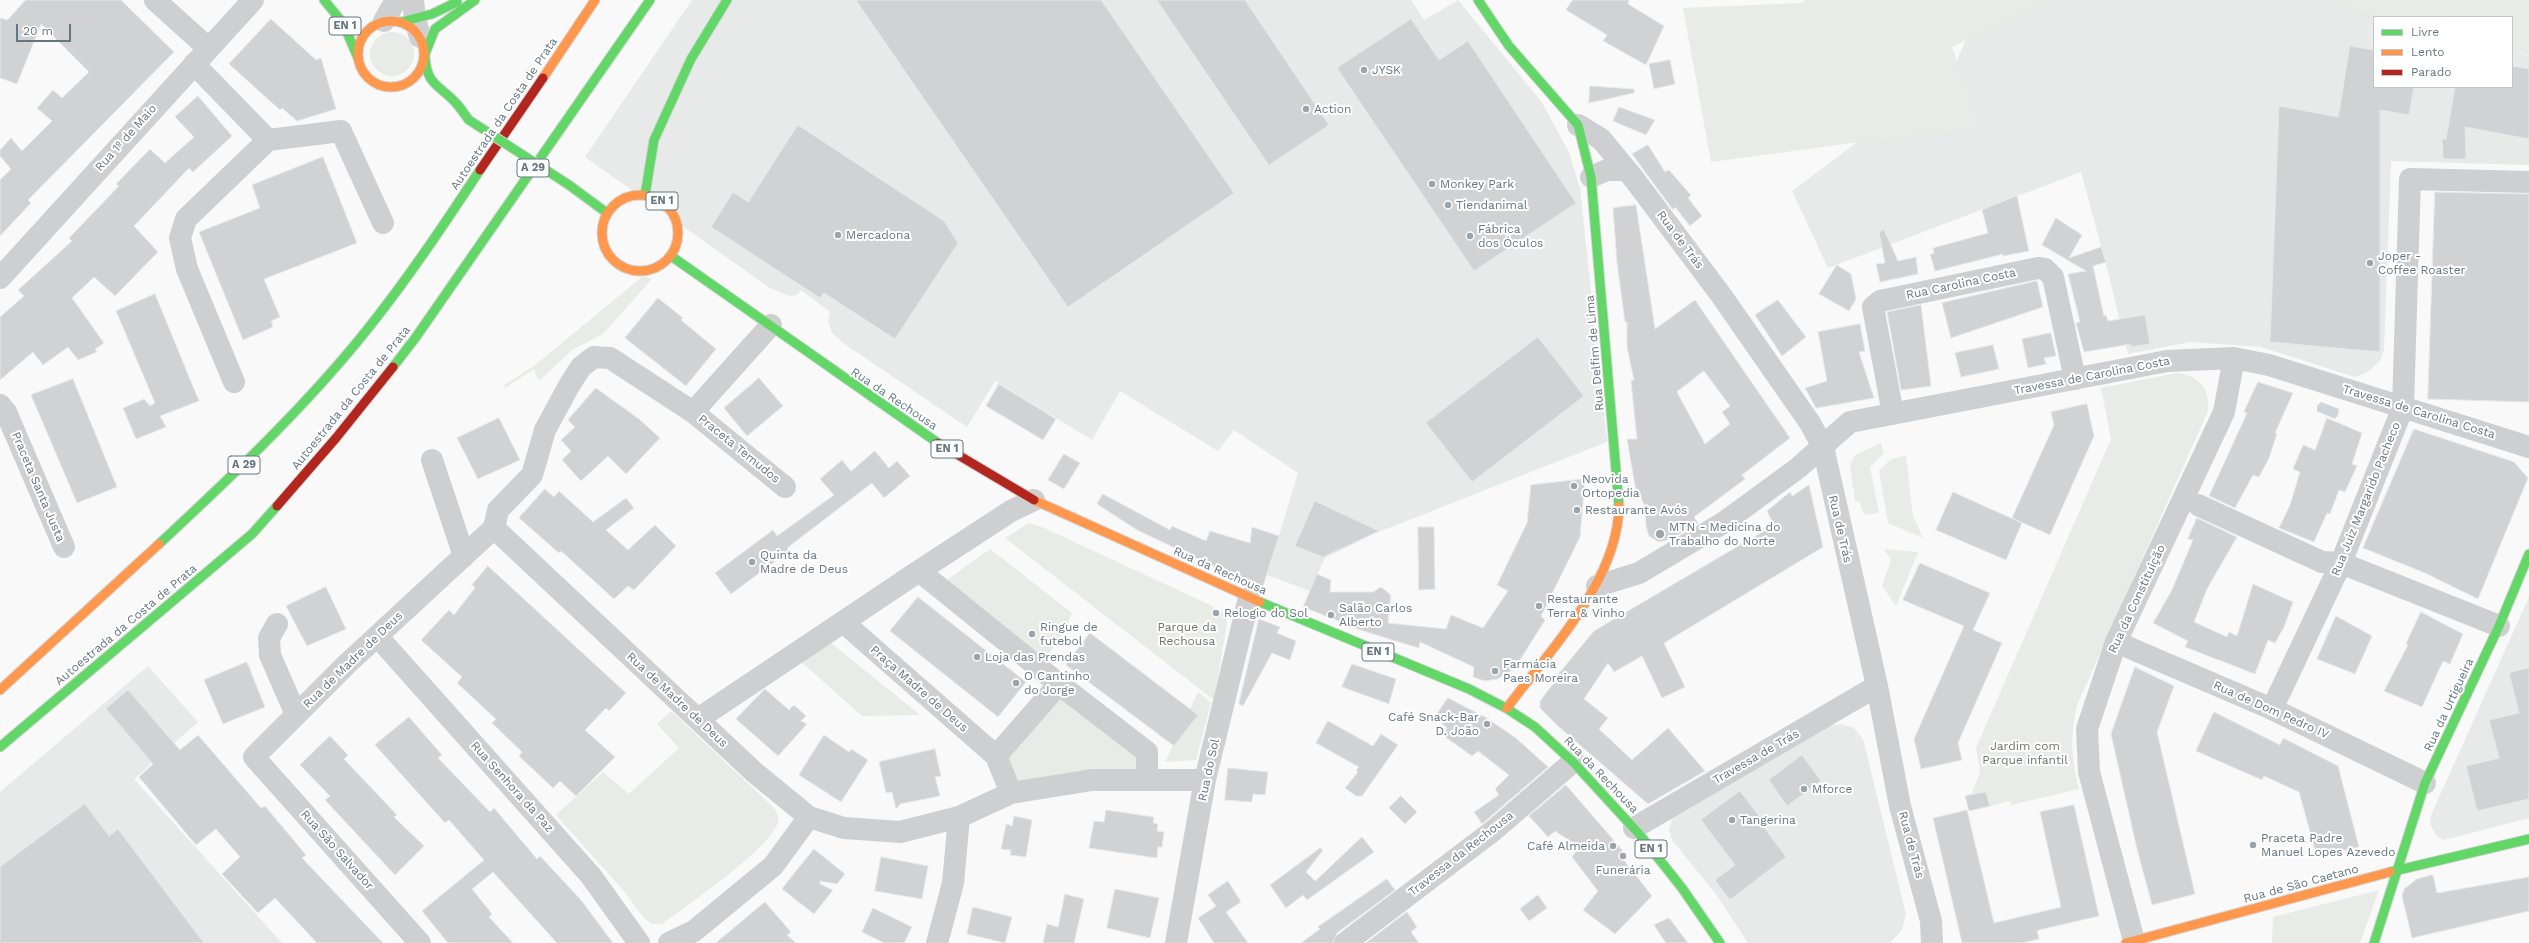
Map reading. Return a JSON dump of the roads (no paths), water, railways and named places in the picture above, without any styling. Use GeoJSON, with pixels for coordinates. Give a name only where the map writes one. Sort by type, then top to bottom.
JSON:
{"type":"FeatureCollection","features":[{"type":"Feature","properties":{"kind":"main road","name":"EN 1"},"geometry":{"type":"LineString","coordinates":[[324,0],[343,23],[362,71],[372,81],[384,87],[399,87],[416,92]]}},
{"type":"Feature","properties":{"kind":"main road","name":"EN 1"},"geometry":{"type":"LineString","coordinates":[[333,0],[344,7]]}},
{"type":"Feature","properties":{"kind":"main road"},"geometry":{"type":"LineString","coordinates":[[403,28],[459,0]]}},
{"type":"Feature","properties":{"kind":"main road"},"geometry":{"type":"LineString","coordinates":[[403,28],[436,29],[475,0]]}},
{"type":"Feature","properties":{"kind":"main road","name":"Autoestrada da Costa de Prata"},"geometry":{"type":"LineString","coordinates":[[0,690],[250,460],[362,336],[435,238],[595,0]]}},
{"type":"Feature","properties":{"kind":"main road","name":"Autoestrada da Costa de Prata"},"geometry":{"type":"LineString","coordinates":[[0,747],[252,534],[336,438],[416,337],[650,0]]}},
{"type":"Feature","properties":{"kind":"main road"},"geometry":{"type":"LineString","coordinates":[[645,195],[654,140],[691,59],[727,0]]}},
{"type":"Feature","properties":{"kind":"main road","name":"Rua Delfim de Lima"},"geometry":{"type":"LineString","coordinates":[[1478,0],[1510,46],[1578,126],[1591,177],[1619,487],[1618,522],[1611,553],[1597,586],[1507,708]]}},
{"type":"Feature","properties":{"kind":"main road","name":"EN 1"},"geometry":{"type":"LineString","coordinates":[[358,58],[362,37],[403,28]]}},
{"type":"Feature","properties":{"kind":"main road"},"geometry":{"type":"LineString","coordinates":[[399,87],[416,76],[403,28]]}},
{"type":"Feature","properties":{"kind":"main road"},"geometry":{"type":"LineString","coordinates":[[403,28],[426,72],[430,83],[454,101],[469,120]]}},
{"type":"Feature","properties":{"kind":"main road"},"geometry":{"type":"LineString","coordinates":[[451,112],[469,120],[607,213],[602,225],[602,238],[606,250],[613,260],[624,268],[636,271],[650,270],[661,265],[671,256]]}},
{"type":"Feature","properties":{"kind":"main road","name":"EN 1"},"geometry":{"type":"LineString","coordinates":[[607,213],[616,203],[626,197],[645,195],[662,201],[671,210],[677,221],[679,233],[677,245],[671,256]]}},
{"type":"Feature","properties":{"kind":"main road","name":"Rua da Rechousa"},"geometry":{"type":"LineString","coordinates":[[671,256],[771,325],[904,421],[952,453],[1034,500],[1249,598],[1465,688],[1507,708],[1543,734],[1574,761],[1634,828],[1697,907],[1720,943]]}},
{"type":"Feature","properties":{"kind":"main road","name":"Rua da Urtigueira"},"geometry":{"type":"LineString","coordinates":[[2374,943],[2398,870],[2403,848],[2425,783],[2499,626],[2529,554]]}},
{"type":"Feature","properties":{"kind":"main road","name":"Rua de São Caetano"},"geometry":{"type":"LineString","coordinates":[[2130,942],[2398,870],[2529,839]]}},
{"type":"Feature","properties":{"kind":"street"},"geometry":{"type":"LineString","coordinates":[[155,0],[208,48]]}},
{"type":"Feature","properties":{"kind":"street","name":"Rua 1º de Maio"},"geometry":{"type":"LineString","coordinates":[[0,278],[253,0]]}},
{"type":"Feature","properties":{"kind":"street"},"geometry":{"type":"LineString","coordinates":[[396,0],[403,28]]}},
{"type":"Feature","properties":{"kind":"street"},"geometry":{"type":"LineString","coordinates":[[194,64],[268,140]]}},
{"type":"Feature","properties":{"kind":"street","name":"Rua de Trás"},"geometry":{"type":"LineString","coordinates":[[1578,126],[1602,139],[1626,170],[1721,295],[1810,424],[1823,447],[1877,686],[1900,806],[1932,921],[1932,943]]}},
{"type":"Feature","properties":{"kind":"street"},"geometry":{"type":"LineString","coordinates":[[234,382],[187,269],[180,238],[186,219],[268,140],[341,131],[383,224]]}},
{"type":"Feature","properties":{"kind":"street"},"geometry":{"type":"LineString","coordinates":[[1591,177],[1607,170],[1626,170]]}},
{"type":"Feature","properties":{"kind":"street","name":"Rua Juiz Margarido Pacheco"},"geometry":{"type":"LineString","coordinates":[[2272,709],[2341,563],[2403,407],[2410,179],[2529,182]]}},
{"type":"Feature","properties":{"kind":"street","name":"Rua Carolina Costa"},"geometry":{"type":"LineString","coordinates":[[1892,414],[1873,307],[1880,301],[2038,268],[2045,270],[2053,277],[2075,379]]}},
{"type":"Feature","properties":{"kind":"street","name":"Praceta Temudos"},"geometry":{"type":"LineString","coordinates":[[693,412],[771,325]]}},
{"type":"Feature","properties":{"kind":"street","name":"Praceta Temudos"},"geometry":{"type":"LineString","coordinates":[[494,528],[498,510],[532,475],[545,430],[570,384],[581,367],[594,357],[610,358],[693,412],[785,487]]}},
{"type":"Feature","properties":{"kind":"street","name":"Travessa de Carolina Costa"},"geometry":{"type":"LineString","coordinates":[[1597,586],[1639,573],[1723,523],[1823,447],[1850,422],[2166,360],[2234,358],[2269,365],[2529,447]]}},
{"type":"Feature","properties":{"kind":"street","name":"Rua da Constituição"},"geometry":{"type":"LineString","coordinates":[[2130,942],[2089,772],[2087,729],[2116,642],[2224,412],[2234,358]]}},
{"type":"Feature","properties":{"kind":"street","name":"Praceta Santa Justa"},"geometry":{"type":"LineString","coordinates":[[0,405],[6,412],[64,547]]}},
{"type":"Feature","properties":{"kind":"street"},"geometry":{"type":"LineString","coordinates":[[432,460],[464,556]]}},
{"type":"Feature","properties":{"kind":"street"},"geometry":{"type":"LineString","coordinates":[[698,719],[1011,511],[1034,500]]}},
{"type":"Feature","properties":{"kind":"street"},"geometry":{"type":"LineString","coordinates":[[2198,505],[2322,562],[2341,563],[2499,626]]}},
{"type":"Feature","properties":{"kind":"street","name":"Rua de Madre de Deus"},"geometry":{"type":"LineString","coordinates":[[254,757],[296,715],[494,528],[754,772],[809,817],[844,828],[900,832],[959,817],[1011,793],[1092,780],[1205,780]]}},
{"type":"Feature","properties":{"kind":"street"},"geometry":{"type":"LineString","coordinates":[[919,571],[1059,684],[1147,752],[1147,780]]}},
{"type":"Feature","properties":{"kind":"street","name":"Rua do Sol"},"geometry":{"type":"LineString","coordinates":[[1177,942],[1205,780],[1249,598]]}},
{"type":"Feature","properties":{"kind":"street","name":"Praça Madre de Deus"},"geometry":{"type":"LineString","coordinates":[[843,622],[996,756],[1011,793]]}},
{"type":"Feature","properties":{"kind":"street"},"geometry":{"type":"LineString","coordinates":[[278,624],[269,638],[270,655],[296,715]]}},
{"type":"Feature","properties":{"kind":"street","name":"Rua Senhora da Paz"},"geometry":{"type":"LineString","coordinates":[[378,637],[590,876],[639,943]]}},
{"type":"Feature","properties":{"kind":"street","name":"Rua de Dom Pedro IV"},"geometry":{"type":"LineString","coordinates":[[2116,642],[2272,709],[2425,783]]}},
{"type":"Feature","properties":{"kind":"street"},"geometry":{"type":"LineString","coordinates":[[996,756],[1059,684]]}},
{"type":"Feature","properties":{"kind":"street","name":"Travessa de Trás"},"geometry":{"type":"LineString","coordinates":[[1634,828],[1877,686]]}},
{"type":"Feature","properties":{"kind":"street","name":"Rua São Salvador"},"geometry":{"type":"LineString","coordinates":[[254,757],[420,943]]}},
{"type":"Feature","properties":{"kind":"street","name":"Travessa da Rechousa"},"geometry":{"type":"LineString","coordinates":[[1345,943],[1494,830],[1574,761]]}},
{"type":"Feature","properties":{"kind":"street"},"geometry":{"type":"LineString","coordinates":[[669,943],[694,931],[773,866],[809,817]]}},
{"type":"Feature","properties":{"kind":"street"},"geometry":{"type":"LineString","coordinates":[[937,943],[954,882],[959,817]]}},
{"type":"Feature","properties":{"kind":"place","name":"JYSK"},"geometry":{"type":"Point","coordinates":[1364,70]}},
{"type":"Feature","properties":{"kind":"place","name":"Action"},"geometry":{"type":"Point","coordinates":[1306,109]}},
{"type":"Feature","properties":{"kind":"place","name":"Monkey Park"},"geometry":{"type":"Point","coordinates":[1432,184]}},
{"type":"Feature","properties":{"kind":"place","name":"Tiendanimal"},"geometry":{"type":"Point","coordinates":[1448,205]}},
{"type":"Feature","properties":{"kind":"place","name":"Mercadona"},"geometry":{"type":"Point","coordinates":[838,235]}},
{"type":"Feature","properties":{"kind":"place","name":"Fábrica dos Óculos"},"geometry":{"type":"Point","coordinates":[1470,236]}},
{"type":"Feature","properties":{"kind":"place","name":"Joper - Coffee Roaster"},"geometry":{"type":"Point","coordinates":[2370,263]}},
{"type":"Feature","properties":{"kind":"place","name":"Neovida Ortopedia"},"geometry":{"type":"Point","coordinates":[1574,486]}},
{"type":"Feature","properties":{"kind":"place","name":"Restaurante Avós"},"geometry":{"type":"Point","coordinates":[1577,510]}},
{"type":"Feature","properties":{"kind":"place","name":"MTN - Medicina do Trabalho do Norte"},"geometry":{"type":"Point","coordinates":[1660,534]}},
{"type":"Feature","properties":{"kind":"place","name":"Quinta da Madre de Deus"},"geometry":{"type":"Point","coordinates":[752,562]}},
{"type":"Feature","properties":{"kind":"place","name":"Restaurante Terra & Vinho"},"geometry":{"type":"Point","coordinates":[1539,606]}},
{"type":"Feature","properties":{"kind":"place","name":"Relogio do Sol"},"geometry":{"type":"Point","coordinates":[1216,613]}},
{"type":"Feature","properties":{"kind":"place","name":"Salão Carlos Alberto"},"geometry":{"type":"Point","coordinates":[1331,615]}},
{"type":"Feature","properties":{"kind":"place","name":"Ringue de futebol"},"geometry":{"type":"Point","coordinates":[1032,634]}},
{"type":"Feature","properties":{"kind":"place","name":"Loja das Prendas"},"geometry":{"type":"Point","coordinates":[977,657]}},
{"type":"Feature","properties":{"kind":"place","name":"Farmácia Paes Moreira"},"geometry":{"type":"Point","coordinates":[1495,671]}},
{"type":"Feature","properties":{"kind":"place","name":"O Cantinho do Jorge"},"geometry":{"type":"Point","coordinates":[1016,683]}},
{"type":"Feature","properties":{"kind":"place","name":"Café Snack-Bar D. João"},"geometry":{"type":"Point","coordinates":[1487,724]}},
{"type":"Feature","properties":{"kind":"place","name":"Mforce"},"geometry":{"type":"Point","coordinates":[1804,789]}},
{"type":"Feature","properties":{"kind":"place","name":"Tangerina"},"geometry":{"type":"Point","coordinates":[1732,820]}},
{"type":"Feature","properties":{"kind":"place","name":"Praceta Padre Manuel Lopes Azevedo"},"geometry":{"type":"Point","coordinates":[2253,845]}},
{"type":"Feature","properties":{"kind":"place","name":"Café Almeida"},"geometry":{"type":"Point","coordinates":[1613,846]}},
{"type":"Feature","properties":{"kind":"place","name":"Funerária"},"geometry":{"type":"Point","coordinates":[1623,856]}},
{"type":"Feature","properties":{"kind":"park label","name":"Parque da Rechousa"},"geometry":{"type":"Point","coordinates":[1187,634]}},
{"type":"Feature","properties":{"kind":"park label","name":"Jardim com Parque infantil"},"geometry":{"type":"Point","coordinates":[2025,753]}}]}
